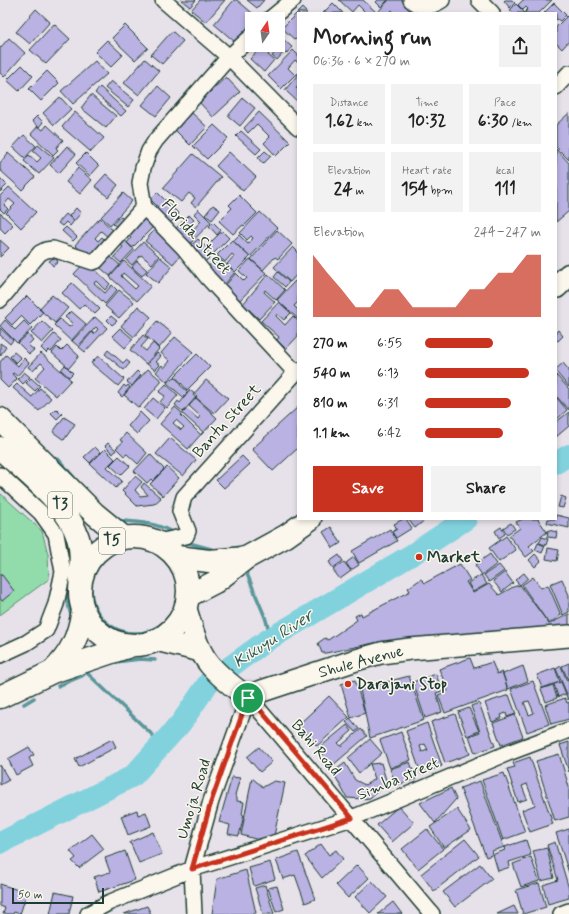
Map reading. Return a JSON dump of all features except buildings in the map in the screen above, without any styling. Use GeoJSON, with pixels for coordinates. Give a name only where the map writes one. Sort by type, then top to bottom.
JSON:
{"type":"FeatureCollection","features":[{"type":"Feature","properties":{"kind":"highway"},"geometry":{"type":"LineString","coordinates":[[557,286],[569,275]]}},
{"type":"Feature","properties":{"kind":"highway","name":"T3"},"geometry":{"type":"LineString","coordinates":[[0,419],[96,514],[123,537]]}},
{"type":"Feature","properties":{"kind":"highway","name":"T3"},"geometry":{"type":"LineString","coordinates":[[0,448],[57,502],[70,520],[78,538],[82,560],[80,582]]}},
{"type":"Feature","properties":{"kind":"highway"},"geometry":{"type":"LineString","coordinates":[[187,602],[246,558],[286,536],[309,520]]}},
{"type":"Feature","properties":{"kind":"highway","name":"T5"},"geometry":{"type":"LineString","coordinates":[[0,697],[52,672],[133,645],[145,644],[156,640],[169,633],[179,622],[187,602],[188,582],[184,569],[177,557],[158,542],[141,537],[123,537],[110,542],[99,549],[90,559],[83,571],[79,592],[83,611],[91,624],[103,635],[117,642],[133,645]]}},
{"type":"Feature","properties":{"kind":"highway"},"geometry":{"type":"LineString","coordinates":[[177,557],[209,561],[246,558]]}},
{"type":"Feature","properties":{"kind":"highway","name":"T5"},"geometry":{"type":"LineString","coordinates":[[52,672],[62,663],[72,648],[79,634],[83,611]]}},
{"type":"Feature","properties":{"kind":"main road"},"geometry":{"type":"LineString","coordinates":[[187,602],[205,658]]}},
{"type":"Feature","properties":{"kind":"main road","name":"Shule Avenue"},"geometry":{"type":"LineString","coordinates":[[240,692],[256,693],[356,660],[381,653],[410,648],[569,636]]}},
{"type":"Feature","properties":{"kind":"main road"},"geometry":{"type":"LineString","coordinates":[[156,640],[205,658],[240,692]]}},
{"type":"Feature","properties":{"kind":"street"},"geometry":{"type":"LineString","coordinates":[[163,0],[229,57],[297,126]]}},
{"type":"Feature","properties":{"kind":"street"},"geometry":{"type":"LineString","coordinates":[[278,12],[293,0]]}},
{"type":"Feature","properties":{"kind":"street"},"geometry":{"type":"LineString","coordinates":[[411,0],[416,5],[422,6],[436,4],[442,0]]}},
{"type":"Feature","properties":{"kind":"street"},"geometry":{"type":"LineString","coordinates":[[479,0],[491,12]]}},
{"type":"Feature","properties":{"kind":"street","name":"Florida Street"},"geometry":{"type":"LineString","coordinates":[[245,42],[229,57],[163,132],[149,151],[140,183],[144,207],[184,248],[208,278],[297,371]]}},
{"type":"Feature","properties":{"kind":"street"},"geometry":{"type":"LineString","coordinates":[[0,300],[40,253],[46,250],[53,249],[93,262],[144,207]]}},
{"type":"Feature","properties":{"kind":"street","name":"Bantu Street"},"geometry":{"type":"LineString","coordinates":[[158,542],[186,536],[188,531],[180,511],[184,497],[297,371]]}},
{"type":"Feature","properties":{"kind":"street"},"geometry":{"type":"LineString","coordinates":[[0,475],[42,513],[56,534],[63,572],[56,604],[46,630],[26,643],[0,655]]}},
{"type":"Feature","properties":{"kind":"street","name":"Bahi Road"},"geometry":{"type":"LineString","coordinates":[[240,692],[256,705],[432,914]]}},
{"type":"Feature","properties":{"kind":"street","name":"Umoja Road"},"geometry":{"type":"LineString","coordinates":[[194,914],[192,869],[240,692]]}},
{"type":"Feature","properties":{"kind":"street","name":"Simba street"},"geometry":{"type":"LineString","coordinates":[[88,914],[108,904],[192,869],[352,818],[508,753],[569,730]]}},
{"type":"Feature","properties":{"kind":"street"},"geometry":{"type":"LineString","coordinates":[[561,914],[569,911]]}},
{"type":"Feature","properties":{"kind":"green space"},"geometry":{"type":"Polygon","coordinates":[[[0,493],[42,531],[48,554],[49,579],[0,615],[0,493]]]}},
{"type":"Feature","properties":{"kind":"waterway","name":"Kikuyu River"},"geometry":{"type":"LineString","coordinates":[[557,462],[569,455]]}},
{"type":"Feature","properties":{"kind":"waterway"},"geometry":{"type":"LineString","coordinates":[[58,459],[83,488]]}},
{"type":"Feature","properties":{"kind":"waterway"},"geometry":{"type":"LineString","coordinates":[[115,520],[150,524],[170,531]]}},
{"type":"Feature","properties":{"kind":"waterway","name":"Kikuyu River"},"geometry":{"type":"LineString","coordinates":[[0,843],[133,776],[181,723],[209,682],[266,641],[413,554],[464,520]]}},
{"type":"Feature","properties":{"kind":"waterway"},"geometry":{"type":"LineString","coordinates":[[63,535],[68,562]]}},
{"type":"Feature","properties":{"kind":"waterway"},"geometry":{"type":"LineString","coordinates":[[189,543],[215,550]]}},
{"type":"Feature","properties":{"kind":"waterway"},"geometry":{"type":"LineString","coordinates":[[126,545],[144,545],[160,552],[172,564],[179,580],[179,589],[179,598],[172,614],[160,626],[144,633],[126,633],[110,626],[98,614],[91,598],[91,580],[98,564],[110,552],[126,545]]}},
{"type":"Feature","properties":{"kind":"waterway"},"geometry":{"type":"LineString","coordinates":[[231,549],[239,547]]}},
{"type":"Feature","properties":{"kind":"waterway"},"geometry":{"type":"LineString","coordinates":[[247,574],[265,617],[271,637]]}},
{"type":"Feature","properties":{"kind":"waterway"},"geometry":{"type":"LineString","coordinates":[[67,584],[68,604],[72,619]]}},
{"type":"Feature","properties":{"kind":"waterway"},"geometry":{"type":"LineString","coordinates":[[116,662],[140,659],[155,660]]}},
{"type":"Feature","properties":{"kind":"waterway"},"geometry":{"type":"LineString","coordinates":[[58,686],[82,676],[88,671]]}},
{"type":"Feature","properties":{"kind":"waterway"},"geometry":{"type":"LineString","coordinates":[[86,672],[162,744]]}},
{"type":"Feature","properties":{"kind":"waterway"},"geometry":{"type":"LineString","coordinates":[[24,704],[34,698]]}},
{"type":"Feature","properties":{"kind":"place","name":"Market"},"geometry":{"type":"Point","coordinates":[419,557]}},
{"type":"Feature","properties":{"kind":"place","name":"Darajani Stop"},"geometry":{"type":"Point","coordinates":[348,684]}},
{"type":"Feature","properties":{"kind":"route"},"geometry":{"type":"LineString","coordinates":[[248,698],[256,705],[352,818],[192,869],[211,802],[248,698]]}}]}
